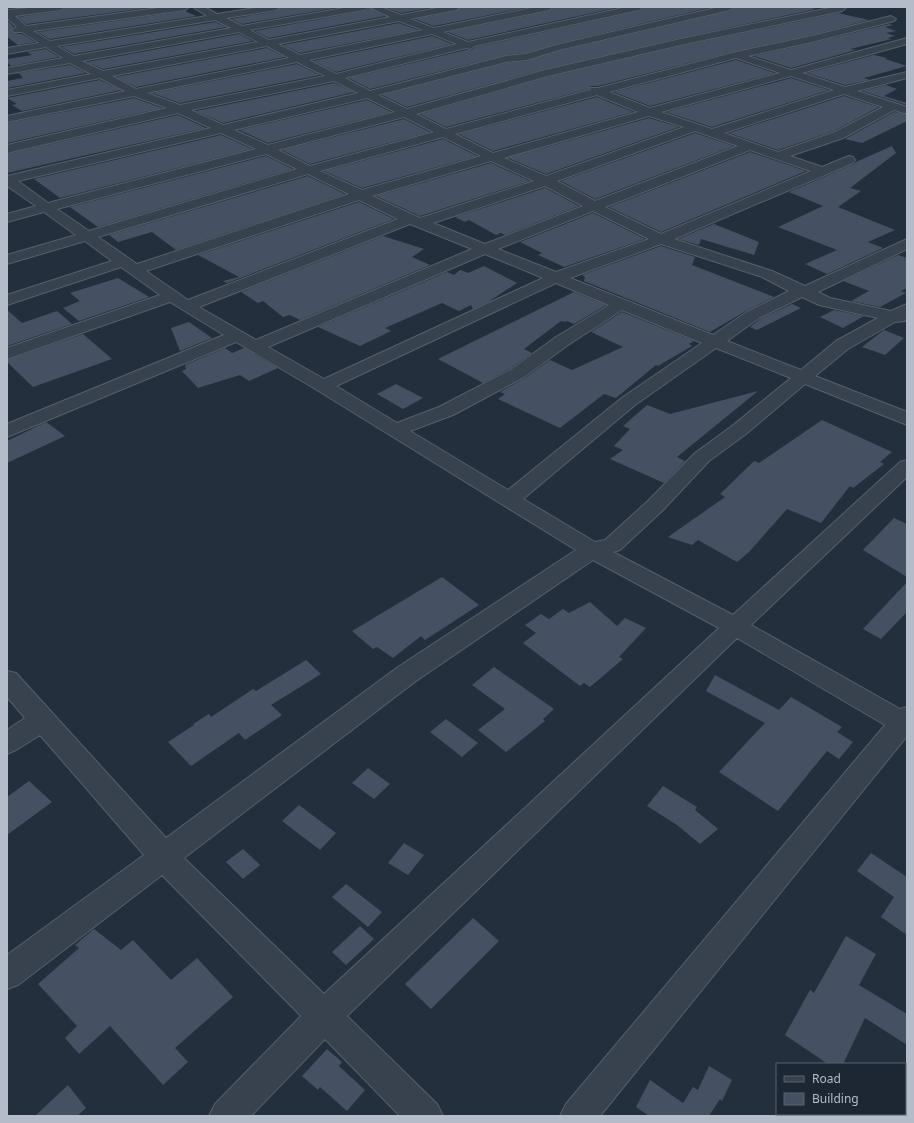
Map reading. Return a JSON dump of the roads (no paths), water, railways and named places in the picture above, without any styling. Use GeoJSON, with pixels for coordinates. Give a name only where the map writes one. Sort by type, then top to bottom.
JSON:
{"type":"FeatureCollection","features":[{"type":"Feature","properties":{"kind":"street"},"geometry":{"type":"LineString","coordinates":[[7,14],[61,7]]}},
{"type":"Feature","properties":{"kind":"street"},"geometry":{"type":"LineString","coordinates":[[7,31],[184,7]]}},
{"type":"Feature","properties":{"kind":"street"},"geometry":{"type":"LineString","coordinates":[[197,7],[492,157],[546,181],[661,239],[767,274],[825,302],[903,315]]}},
{"type":"Feature","properties":{"kind":"street"},"geometry":{"type":"LineString","coordinates":[[7,51],[276,7]]}},
{"type":"Feature","properties":{"kind":"street"},"geometry":{"type":"LineString","coordinates":[[7,71],[364,7]]}},
{"type":"Feature","properties":{"kind":"street"},"geometry":{"type":"LineString","coordinates":[[373,7],[467,45],[565,80]]}},
{"type":"Feature","properties":{"kind":"street"},"geometry":{"type":"LineString","coordinates":[[7,93],[101,74],[270,44],[456,7]]}},
{"type":"Feature","properties":{"kind":"street"},"geometry":{"type":"LineString","coordinates":[[7,119],[548,7]]}},
{"type":"Feature","properties":{"kind":"street"},"geometry":{"type":"LineString","coordinates":[[7,149],[178,109],[336,77],[467,45],[639,7]]}},
{"type":"Feature","properties":{"kind":"street"},"geometry":{"type":"LineString","coordinates":[[7,180],[369,94],[506,59],[527,56],[730,7]]}},
{"type":"Feature","properties":{"kind":"street"},"geometry":{"type":"LineString","coordinates":[[7,218],[406,113],[545,72],[685,40],[843,8]]}},
{"type":"Feature","properties":{"kind":"street"},"geometry":{"type":"LineString","coordinates":[[584,9],[736,55],[899,108],[839,135],[777,156]]}},
{"type":"Feature","properties":{"kind":"street"},"geometry":{"type":"LineString","coordinates":[[7,14],[24,29],[74,60],[134,92],[178,109],[266,149],[414,221],[907,420]]}},
{"type":"Feature","properties":{"kind":"street"},"geometry":{"type":"LineString","coordinates":[[870,14],[902,21]]}},
{"type":"Feature","properties":{"kind":"street"},"geometry":{"type":"LineString","coordinates":[[7,260],[308,170],[736,55],[812,39],[891,19]]}},
{"type":"Feature","properties":{"kind":"street"},"geometry":{"type":"LineString","coordinates":[[7,300],[129,266],[360,195],[492,157],[649,112],[907,42]]}},
{"type":"Feature","properties":{"kind":"street"},"geometry":{"type":"LineString","coordinates":[[712,133],[843,90],[877,84],[907,74]]}},
{"type":"Feature","properties":{"kind":"street"},"geometry":{"type":"LineString","coordinates":[[578,84],[649,112],[822,171]]}},
{"type":"Feature","properties":{"kind":"street"},"geometry":{"type":"LineString","coordinates":[[7,354],[179,301],[414,221],[546,181],[695,127]]}},
{"type":"Feature","properties":{"kind":"street"},"geometry":{"type":"LineString","coordinates":[[255,346],[485,249],[749,146]]}},
{"type":"Feature","properties":{"kind":"street"},"geometry":{"type":"LineString","coordinates":[[324,386],[555,278],[661,239],[849,160]]}},
{"type":"Feature","properties":{"kind":"street"},"geometry":{"type":"LineString","coordinates":[[7,180],[179,301],[324,386],[508,500],[592,550],[735,626],[905,722],[578,1116]]}},
{"type":"Feature","properties":{"kind":"street"},"geometry":{"type":"LineString","coordinates":[[508,500],[629,401],[753,315],[864,265],[907,243]]}},
{"type":"Feature","properties":{"kind":"street"},"geometry":{"type":"LineString","coordinates":[[395,430],[446,411],[518,373],[562,341],[621,304]]}},
{"type":"Feature","properties":{"kind":"street"},"geometry":{"type":"LineString","coordinates":[[7,974],[407,674],[592,550],[612,545],[656,505],[702,457],[803,378],[842,345],[903,315]]}},
{"type":"Feature","properties":{"kind":"street"},"geometry":{"type":"LineString","coordinates":[[7,431],[237,336]]}},
{"type":"Feature","properties":{"kind":"street"},"geometry":{"type":"LineString","coordinates":[[228,1116],[324,1016],[735,626],[907,466]]}},
{"type":"Feature","properties":{"kind":"street"},"geometry":{"type":"LineString","coordinates":[[7,680],[163,856],[425,1116]]}},
{"type":"Feature","properties":{"kind":"street"},"geometry":{"type":"LineString","coordinates":[[7,743],[42,720]]}}]}
